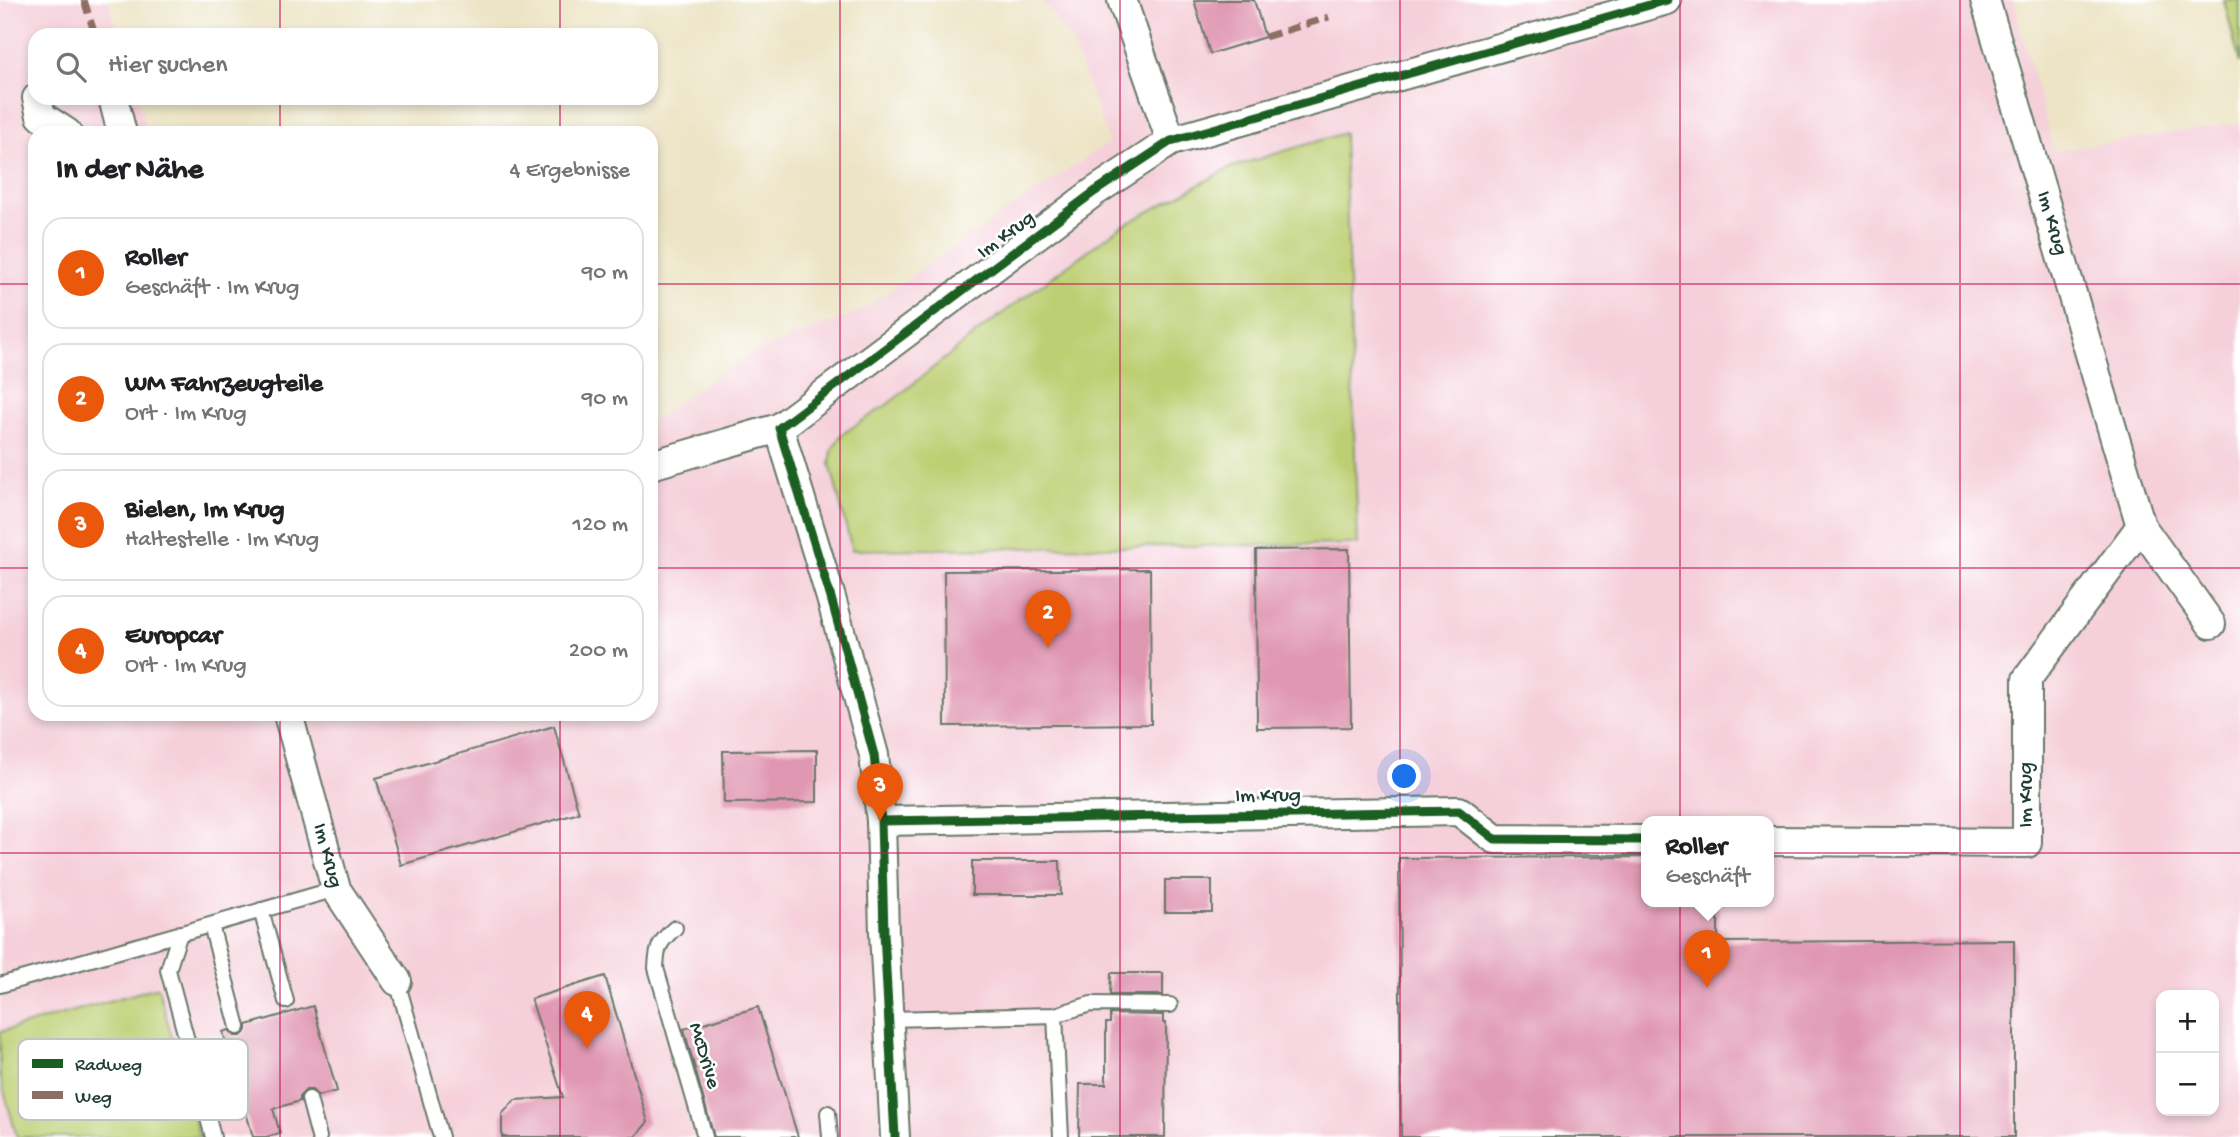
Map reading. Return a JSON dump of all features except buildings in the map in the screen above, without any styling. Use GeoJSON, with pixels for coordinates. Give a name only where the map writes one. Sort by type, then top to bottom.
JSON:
{"type":"FeatureCollection","features":[{"type":"Feature","properties":{"kind":"street"},"geometry":{"type":"LineString","coordinates":[[1122,0],[1171,141]]}},
{"type":"Feature","properties":{"kind":"street","name":"Im Krug"},"geometry":{"type":"LineString","coordinates":[[658,463],[779,428],[1094,192],[1171,141],[1667,0]]}},
{"type":"Feature","properties":{"kind":"street","name":"Im Krug"},"geometry":{"type":"LineString","coordinates":[[1985,0],[2141,526],[2211,624]]}},
{"type":"Feature","properties":{"kind":"street"},"geometry":{"type":"LineString","coordinates":[[39,105],[41,116],[56,126]]}},
{"type":"Feature","properties":{"kind":"street"},"geometry":{"type":"LineString","coordinates":[[115,105],[120,126]]}},
{"type":"Feature","properties":{"kind":"street"},"geometry":{"type":"LineString","coordinates":[[779,428],[831,598],[874,755],[881,821],[895,1137]]}},
{"type":"Feature","properties":{"kind":"street","name":"Im Krug"},"geometry":{"type":"LineString","coordinates":[[1774,841],[2028,843],[2027,679],[2141,526]]}},
{"type":"Feature","properties":{"kind":"street","name":"Im Krug"},"geometry":{"type":"LineString","coordinates":[[290,721],[336,889],[397,981]]}},
{"type":"Feature","properties":{"kind":"street","name":"Im Krug"},"geometry":{"type":"LineString","coordinates":[[881,821],[1459,811],[1495,839],[1641,840]]}},
{"type":"Feature","properties":{"kind":"lane"},"geometry":{"type":"LineString","coordinates":[[0,985],[336,889]]}},
{"type":"Feature","properties":{"kind":"lane"},"geometry":{"type":"LineString","coordinates":[[261,910],[286,1001]]}},
{"type":"Feature","properties":{"kind":"lane"},"geometry":{"type":"LineString","coordinates":[[212,925],[238,1027]]}},
{"type":"Feature","properties":{"kind":"lane","name":"McDrive"},"geometry":{"type":"LineString","coordinates":[[675,928],[662,939],[656,951],[656,968],[705,1137]]}},
{"type":"Feature","properties":{"kind":"lane"},"geometry":{"type":"LineString","coordinates":[[180,933],[168,970],[187,1039]]}},
{"type":"Feature","properties":{"kind":"lane"},"geometry":{"type":"LineString","coordinates":[[397,981],[441,1137]]}},
{"type":"Feature","properties":{"kind":"lane"},"geometry":{"type":"LineString","coordinates":[[888,1019],[1055,1015],[1091,1004],[1170,1005]]}},
{"type":"Feature","properties":{"kind":"lane"},"geometry":{"type":"LineString","coordinates":[[1055,1015],[1061,1137]]}},
{"type":"Feature","properties":{"kind":"lane"},"geometry":{"type":"LineString","coordinates":[[309,1099],[319,1137]]}},
{"type":"Feature","properties":{"kind":"lane"},"geometry":{"type":"LineString","coordinates":[[828,1113],[830,1137]]}},
{"type":"Feature","properties":{"kind":"lane"},"geometry":{"type":"LineString","coordinates":[[208,1120],[213,1137]]}},
{"type":"Feature","properties":{"kind":"shaded area"},"geometry":{"type":"Polygon","coordinates":[[[0,0],[108,0],[116,28],[28,28],[28,105],[139,105],[145,126],[28,126],[28,721],[658,721],[658,416],[745,356],[858,312],[1109,142],[1072,42],[1042,0],[2013,0],[2054,151],[2240,123],[2240,1137],[0,1137],[0,0]]]}},
{"type":"Feature","properties":{"kind":"green space"},"geometry":{"type":"Polygon","coordinates":[[[2224,0],[2240,0],[2240,64],[2224,0]]]}},
{"type":"Feature","properties":{"kind":"green space"},"geometry":{"type":"Polygon","coordinates":[[[1344,133],[1358,544],[852,550],[830,464],[832,450],[841,435],[888,404],[984,327],[1120,227],[1232,167],[1344,133]]]}},
{"type":"Feature","properties":{"kind":"green space"},"geometry":{"type":"Polygon","coordinates":[[[158,987],[172,1039],[18,1039],[18,1120],[194,1120],[199,1137],[17,1137],[0,1077],[0,1032],[158,987]]]}},
{"type":"Feature","properties":{"kind":"marked path"},"geometry":{"type":"LineString","coordinates":[[84,0],[93,28]]}},
{"type":"Feature","properties":{"kind":"marked path"},"geometry":{"type":"LineString","coordinates":[[1265,37],[1329,17]]}},
{"type":"Feature","properties":{"kind":"cycle path"},"geometry":{"type":"LineString","coordinates":[[895,1137],[881,821],[874,755],[831,598],[779,428],[1094,192],[1171,141],[1667,0]]}},
{"type":"Feature","properties":{"kind":"cycle path"},"geometry":{"type":"LineString","coordinates":[[881,821],[1459,811],[1495,839],[1641,840]]}},
{"type":"Feature","properties":{"kind":"place","name":"WM Fahrzeugteile"},"geometry":{"type":"Point","coordinates":[1048,648]}},
{"type":"Feature","properties":{"kind":"place","name":"Bielen, Im Krug"},"geometry":{"type":"Point","coordinates":[880,821]}},
{"type":"Feature","properties":{"kind":"place","name":"Roller"},"geometry":{"type":"Point","coordinates":[1707,988]}},
{"type":"Feature","properties":{"kind":"place","name":"Europcar"},"geometry":{"type":"Point","coordinates":[587,1049]}}]}
